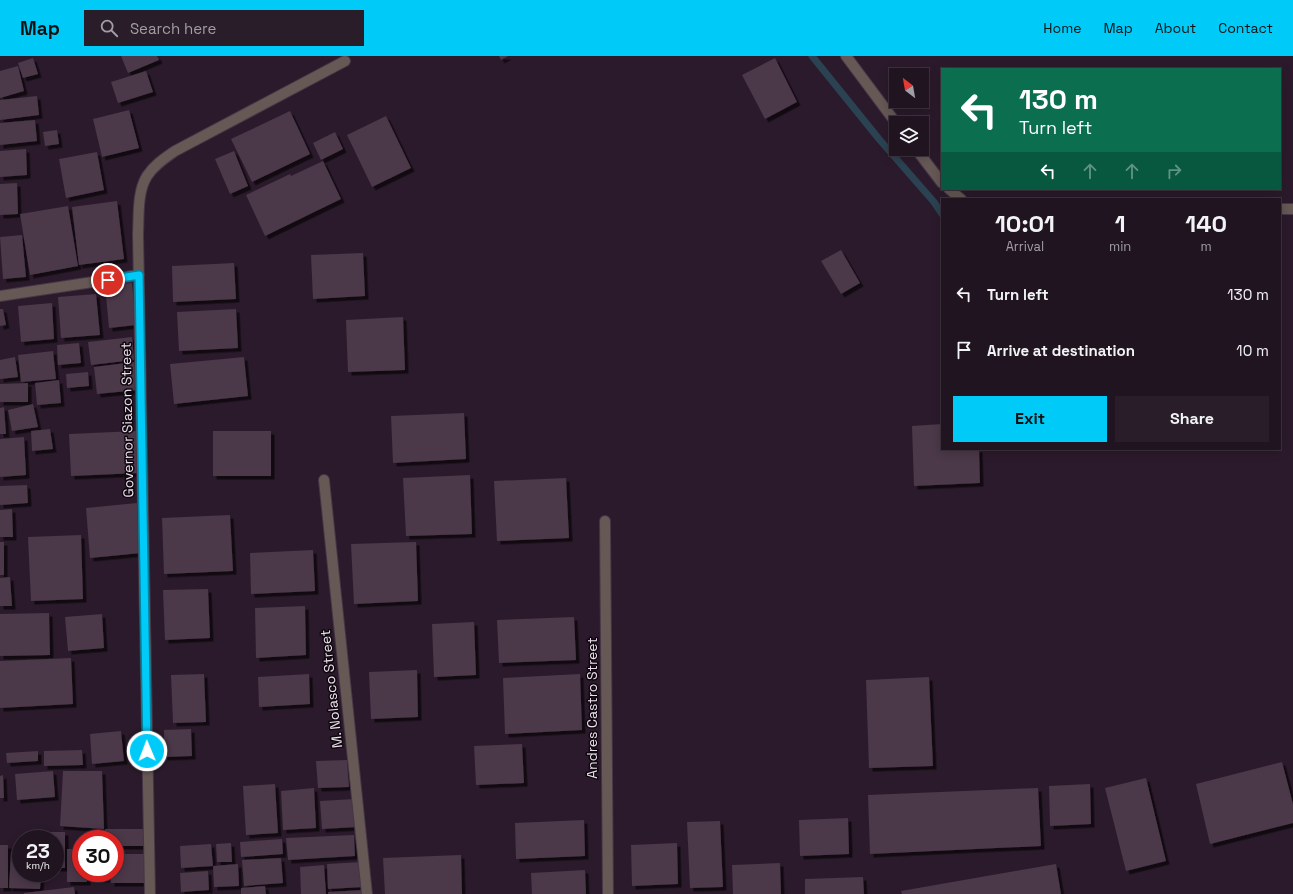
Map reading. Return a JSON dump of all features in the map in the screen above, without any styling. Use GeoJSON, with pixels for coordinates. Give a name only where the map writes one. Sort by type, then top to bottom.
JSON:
{"type":"FeatureCollection","features":[{"type":"Feature","properties":{"kind":"street"},"geometry":{"type":"LineString","coordinates":[[846,56],[891,116]]}},
{"type":"Feature","properties":{"kind":"street","name":"Governor Siazon Street"},"geometry":{"type":"LineString","coordinates":[[150,894],[138,234],[141,193],[147,176],[160,161],[175,151],[345,61]]}},
{"type":"Feature","properties":{"kind":"street"},"geometry":{"type":"LineString","coordinates":[[921,156],[941,182]]}},
{"type":"Feature","properties":{"kind":"street"},"geometry":{"type":"LineString","coordinates":[[950,190],[960,198]]}},
{"type":"Feature","properties":{"kind":"street"},"geometry":{"type":"LineString","coordinates":[[1281,209],[1293,209]]}},
{"type":"Feature","properties":{"kind":"street"},"geometry":{"type":"LineString","coordinates":[[0,296],[139,275]]}},
{"type":"Feature","properties":{"kind":"street","name":"M. Nolasco Street"},"geometry":{"type":"LineString","coordinates":[[324,480],[367,894]]}},
{"type":"Feature","properties":{"kind":"street","name":"Andres Castro Street"},"geometry":{"type":"LineString","coordinates":[[605,521],[608,894]]}},
{"type":"Feature","properties":{"kind":"building"},"geometry":{"type":"Polygon","coordinates":[[[121,56],[157,56],[159,60],[128,73],[121,56]]]}},
{"type":"Feature","properties":{"kind":"building"},"geometry":{"type":"Polygon","coordinates":[[[499,56],[508,56],[501,60],[499,56]]]}},
{"type":"Feature","properties":{"kind":"building"},"geometry":{"type":"Polygon","coordinates":[[[33,58],[38,74],[23,78],[18,63],[33,58]]]}},
{"type":"Feature","properties":{"kind":"building"},"geometry":{"type":"Polygon","coordinates":[[[775,58],[797,102],[765,119],[742,75],[775,58]]]}},
{"type":"Feature","properties":{"kind":"building"},"geometry":{"type":"Polygon","coordinates":[[[18,66],[24,91],[0,98],[0,71],[18,66]]]}},
{"type":"Feature","properties":{"kind":"building"},"geometry":{"type":"Polygon","coordinates":[[[146,71],[153,92],[118,103],[111,82],[146,71]]]}},
{"type":"Feature","properties":{"kind":"building"},"geometry":{"type":"Polygon","coordinates":[[[37,96],[39,115],[0,120],[0,100],[37,96]]]}},
{"type":"Feature","properties":{"kind":"building"},"geometry":{"type":"Polygon","coordinates":[[[129,110],[139,148],[102,157],[93,119],[129,110]]]}},
{"type":"Feature","properties":{"kind":"building"},"geometry":{"type":"Polygon","coordinates":[[[290,111],[310,154],[252,182],[231,139],[290,111]]]}},
{"type":"Feature","properties":{"kind":"building"},"geometry":{"type":"Polygon","coordinates":[[[386,116],[411,168],[372,187],[347,135],[386,116]]]}},
{"type":"Feature","properties":{"kind":"building"},"geometry":{"type":"Polygon","coordinates":[[[35,120],[37,141],[0,145],[0,123],[35,120]]]}},
{"type":"Feature","properties":{"kind":"building"},"geometry":{"type":"Polygon","coordinates":[[[57,130],[59,144],[45,146],[43,132],[57,130]]]}},
{"type":"Feature","properties":{"kind":"building"},"geometry":{"type":"Polygon","coordinates":[[[335,132],[343,149],[321,160],[313,143],[335,132]]]}},
{"type":"Feature","properties":{"kind":"building"},"geometry":{"type":"Polygon","coordinates":[[[26,149],[27,175],[0,177],[0,151],[26,149]]]}},
{"type":"Feature","properties":{"kind":"building"},"geometry":{"type":"Polygon","coordinates":[[[234,151],[248,186],[230,194],[215,159],[234,151]]]}},
{"type":"Feature","properties":{"kind":"building"},"geometry":{"type":"Polygon","coordinates":[[[97,152],[104,190],[66,198],[59,159],[97,152]]]}},
{"type":"Feature","properties":{"kind":"building"},"geometry":{"type":"Polygon","coordinates":[[[323,161],[341,199],[265,236],[246,195],[290,174],[291,176],[323,161]]]}},
{"type":"Feature","properties":{"kind":"building"},"geometry":{"type":"Polygon","coordinates":[[[17,183],[18,214],[0,215],[0,184],[17,183]]]}},
{"type":"Feature","properties":{"kind":"building"},"geometry":{"type":"Polygon","coordinates":[[[117,201],[124,259],[79,265],[72,207],[117,201]]]}},
{"type":"Feature","properties":{"kind":"building"},"geometry":{"type":"Polygon","coordinates":[[[68,206],[78,266],[30,275],[20,214],[68,206]]]}},
{"type":"Feature","properties":{"kind":"building"},"geometry":{"type":"Polygon","coordinates":[[[22,235],[26,277],[3,279],[0,237],[22,235]]]}},
{"type":"Feature","properties":{"kind":"building"},"geometry":{"type":"Polygon","coordinates":[[[841,250],[860,283],[841,294],[821,261],[841,250]]]}},
{"type":"Feature","properties":{"kind":"building"},"geometry":{"type":"Polygon","coordinates":[[[363,253],[365,296],[313,299],[311,255],[363,253]]]}},
{"type":"Feature","properties":{"kind":"building"},"geometry":{"type":"Polygon","coordinates":[[[234,263],[236,299],[173,302],[172,266],[234,263]]]}},
{"type":"Feature","properties":{"kind":"building"},"geometry":{"type":"Polygon","coordinates":[[[132,283],[136,325],[109,328],[105,285],[132,283]]]}},
{"type":"Feature","properties":{"kind":"building"},"geometry":{"type":"Polygon","coordinates":[[[96,294],[100,335],[61,338],[58,297],[96,294]]]}},
{"type":"Feature","properties":{"kind":"building"},"geometry":{"type":"Polygon","coordinates":[[[52,303],[54,339],[21,342],[18,306],[52,303]]]}},
{"type":"Feature","properties":{"kind":"building"},"geometry":{"type":"Polygon","coordinates":[[[0,309],[3,309],[6,325],[0,326],[0,309]]]}},
{"type":"Feature","properties":{"kind":"building"},"geometry":{"type":"Polygon","coordinates":[[[236,309],[238,348],[179,351],[177,312],[236,309]]]}},
{"type":"Feature","properties":{"kind":"building"},"geometry":{"type":"Polygon","coordinates":[[[403,317],[405,370],[348,372],[346,320],[403,317]]]}},
{"type":"Feature","properties":{"kind":"building"},"geometry":{"type":"Polygon","coordinates":[[[132,337],[134,360],[91,365],[88,342],[132,337]]]}},
{"type":"Feature","properties":{"kind":"building"},"geometry":{"type":"Polygon","coordinates":[[[79,343],[81,363],[58,365],[57,345],[79,343]]]}},
{"type":"Feature","properties":{"kind":"building"},"geometry":{"type":"Polygon","coordinates":[[[53,351],[56,379],[21,382],[18,355],[53,351]]]}},
{"type":"Feature","properties":{"kind":"building"},"geometry":{"type":"Polygon","coordinates":[[[15,357],[18,377],[0,379],[0,360],[15,357]]]}},
{"type":"Feature","properties":{"kind":"building"},"geometry":{"type":"Polygon","coordinates":[[[244,357],[248,396],[174,404],[170,364],[244,357]]]}},
{"type":"Feature","properties":{"kind":"building"},"geometry":{"type":"Polygon","coordinates":[[[134,362],[138,390],[97,394],[94,367],[134,362]]]}},
{"type":"Feature","properties":{"kind":"building"},"geometry":{"type":"Polygon","coordinates":[[[88,372],[89,386],[67,388],[66,374],[88,372]]]}},
{"type":"Feature","properties":{"kind":"building"},"geometry":{"type":"Polygon","coordinates":[[[59,380],[61,403],[37,405],[35,383],[59,380]]]}},
{"type":"Feature","properties":{"kind":"building"},"geometry":{"type":"Polygon","coordinates":[[[28,383],[28,402],[0,402],[0,384],[28,383]]]}},
{"type":"Feature","properties":{"kind":"building"},"geometry":{"type":"Polygon","coordinates":[[[33,404],[38,427],[12,431],[8,410],[33,404]]]}},
{"type":"Feature","properties":{"kind":"building"},"geometry":{"type":"Polygon","coordinates":[[[4,407],[6,434],[0,434],[0,408],[4,407]]]}},
{"type":"Feature","properties":{"kind":"building"},"geometry":{"type":"Polygon","coordinates":[[[464,413],[466,459],[393,463],[391,416],[464,413]]]}},
{"type":"Feature","properties":{"kind":"building"},"geometry":{"type":"Polygon","coordinates":[[[941,424],[941,450],[979,450],[980,483],[914,486],[912,426],[941,424]]]}},
{"type":"Feature","properties":{"kind":"building"},"geometry":{"type":"Polygon","coordinates":[[[50,429],[53,449],[32,451],[31,431],[50,429]]]}},
{"type":"Feature","properties":{"kind":"building"},"geometry":{"type":"Polygon","coordinates":[[[137,431],[139,473],[71,476],[69,434],[137,431]]]}},
{"type":"Feature","properties":{"kind":"building"},"geometry":{"type":"Polygon","coordinates":[[[213,431],[271,431],[271,476],[213,476],[213,431]]]}},
{"type":"Feature","properties":{"kind":"building"},"geometry":{"type":"Polygon","coordinates":[[[24,437],[26,475],[0,477],[0,439],[24,437]]]}},
{"type":"Feature","properties":{"kind":"building"},"geometry":{"type":"Polygon","coordinates":[[[470,475],[472,534],[406,536],[403,478],[470,475]]]}},
{"type":"Feature","properties":{"kind":"building"},"geometry":{"type":"Polygon","coordinates":[[[566,478],[569,538],[497,541],[494,481],[566,478]]]}},
{"type":"Feature","properties":{"kind":"building"},"geometry":{"type":"Polygon","coordinates":[[[27,485],[28,503],[0,505],[0,486],[27,485]]]}},
{"type":"Feature","properties":{"kind":"building"},"geometry":{"type":"Polygon","coordinates":[[[137,503],[141,553],[90,558],[86,508],[137,503]]]}},
{"type":"Feature","properties":{"kind":"building"},"geometry":{"type":"Polygon","coordinates":[[[12,509],[13,537],[0,537],[0,510],[12,509]]]}},
{"type":"Feature","properties":{"kind":"building"},"geometry":{"type":"Polygon","coordinates":[[[230,515],[233,571],[164,574],[162,518],[230,515]]]}},
{"type":"Feature","properties":{"kind":"building"},"geometry":{"type":"Polygon","coordinates":[[[81,535],[83,599],[31,601],[28,537],[81,535]]]}},
{"type":"Feature","properties":{"kind":"building"},"geometry":{"type":"Polygon","coordinates":[[[0,542],[4,542],[4,575],[0,575],[0,542]]]}},
{"type":"Feature","properties":{"kind":"building"},"geometry":{"type":"Polygon","coordinates":[[[416,542],[418,601],[354,604],[351,544],[416,542]]]}},
{"type":"Feature","properties":{"kind":"building"},"geometry":{"type":"Polygon","coordinates":[[[313,550],[315,591],[251,594],[250,553],[313,550]]]}},
{"type":"Feature","properties":{"kind":"building"},"geometry":{"type":"Polygon","coordinates":[[[10,577],[12,606],[0,606],[0,578],[10,577]]]}},
{"type":"Feature","properties":{"kind":"building"},"geometry":{"type":"Polygon","coordinates":[[[208,589],[210,638],[165,640],[163,590],[208,589]]]}},
{"type":"Feature","properties":{"kind":"building"},"geometry":{"type":"Polygon","coordinates":[[[305,606],[306,655],[256,658],[255,608],[305,606]]]}},
{"type":"Feature","properties":{"kind":"building"},"geometry":{"type":"Polygon","coordinates":[[[49,613],[50,655],[0,656],[0,614],[49,613]]]}},
{"type":"Feature","properties":{"kind":"building"},"geometry":{"type":"Polygon","coordinates":[[[102,614],[104,648],[68,651],[65,617],[102,614]]]}},
{"type":"Feature","properties":{"kind":"building"},"geometry":{"type":"Polygon","coordinates":[[[574,617],[576,660],[499,663],[497,620],[574,617]]]}},
{"type":"Feature","properties":{"kind":"building"},"geometry":{"type":"Polygon","coordinates":[[[474,622],[476,675],[434,677],[432,624],[474,622]]]}},
{"type":"Feature","properties":{"kind":"building"},"geometry":{"type":"Polygon","coordinates":[[[71,658],[73,704],[0,708],[0,661],[71,658]]]}},
{"type":"Feature","properties":{"kind":"building"},"geometry":{"type":"Polygon","coordinates":[[[417,670],[418,717],[371,719],[369,672],[417,670]]]}},
{"type":"Feature","properties":{"kind":"building"},"geometry":{"type":"Polygon","coordinates":[[[204,674],[206,722],[173,723],[171,675],[204,674]]]}},
{"type":"Feature","properties":{"kind":"building"},"geometry":{"type":"Polygon","coordinates":[[[309,674],[310,704],[259,707],[258,677],[309,674]]]}},
{"type":"Feature","properties":{"kind":"building"},"geometry":{"type":"Polygon","coordinates":[[[580,674],[582,730],[505,734],[503,678],[580,674]]]}},
{"type":"Feature","properties":{"kind":"building"},"geometry":{"type":"Polygon","coordinates":[[[929,677],[933,766],[869,768],[866,680],[929,677]]]}},
{"type":"Feature","properties":{"kind":"building"},"geometry":{"type":"Polygon","coordinates":[[[191,729],[192,756],[164,757],[164,730],[191,729]]]}},
{"type":"Feature","properties":{"kind":"building"},"geometry":{"type":"Polygon","coordinates":[[[121,731],[124,761],[92,764],[90,734],[121,731]]]}},
{"type":"Feature","properties":{"kind":"building"},"geometry":{"type":"Polygon","coordinates":[[[522,744],[524,783],[476,785],[474,746],[522,744]]]}},
{"type":"Feature","properties":{"kind":"building"},"geometry":{"type":"Polygon","coordinates":[[[82,750],[83,765],[44,766],[44,751],[82,750]]]}},
{"type":"Feature","properties":{"kind":"building"},"geometry":{"type":"Polygon","coordinates":[[[38,751],[38,761],[7,763],[6,753],[38,751]]]}},
{"type":"Feature","properties":{"kind":"building"},"geometry":{"type":"Polygon","coordinates":[[[347,760],[349,787],[318,788],[316,761],[347,760]]]}},
{"type":"Feature","properties":{"kind":"building"},"geometry":{"type":"Polygon","coordinates":[[[1282,762],[1293,804],[1293,823],[1210,844],[1196,784],[1282,762]]]}},
{"type":"Feature","properties":{"kind":"building"},"geometry":{"type":"Polygon","coordinates":[[[53,771],[55,797],[17,800],[15,774],[53,771]]]}},
{"type":"Feature","properties":{"kind":"building"},"geometry":{"type":"Polygon","coordinates":[[[63,771],[102,771],[104,829],[60,826],[63,771]]]}},
{"type":"Feature","properties":{"kind":"building"},"geometry":{"type":"Polygon","coordinates":[[[3,775],[4,798],[0,798],[0,776],[3,775]]]}},
{"type":"Feature","properties":{"kind":"building"},"geometry":{"type":"Polygon","coordinates":[[[1146,778],[1166,861],[1126,871],[1105,788],[1146,778]]]}},
{"type":"Feature","properties":{"kind":"building"},"geometry":{"type":"Polygon","coordinates":[[[275,784],[278,833],[246,835],[243,786],[275,784]]]}},
{"type":"Feature","properties":{"kind":"building"},"geometry":{"type":"Polygon","coordinates":[[[1090,784],[1091,824],[1050,826],[1049,786],[1090,784]]]}},
{"type":"Feature","properties":{"kind":"building"},"geometry":{"type":"Polygon","coordinates":[[[314,788],[316,828],[283,830],[281,791],[314,788]]]}},
{"type":"Feature","properties":{"kind":"building"},"geometry":{"type":"Polygon","coordinates":[[[1038,788],[1041,846],[870,854],[868,795],[1038,788]]]}},
{"type":"Feature","properties":{"kind":"building"},"geometry":{"type":"Polygon","coordinates":[[[355,799],[357,827],[322,829],[320,801],[355,799]]]}},
{"type":"Feature","properties":{"kind":"building"},"geometry":{"type":"Polygon","coordinates":[[[848,818],[849,854],[800,856],[799,820],[848,818]]]}},
{"type":"Feature","properties":{"kind":"building"},"geometry":{"type":"Polygon","coordinates":[[[584,820],[585,856],[516,859],[515,823],[584,820]]]}},
{"type":"Feature","properties":{"kind":"building"},"geometry":{"type":"Polygon","coordinates":[[[720,821],[723,887],[690,888],[687,822],[720,821]]]}},
{"type":"Feature","properties":{"kind":"building"},"geometry":{"type":"Polygon","coordinates":[[[145,829],[144,846],[124,846],[124,830],[105,830],[145,829]]]}},
{"type":"Feature","properties":{"kind":"building"},"geometry":{"type":"Polygon","coordinates":[[[64,832],[65,832],[64,868],[64,832]]]}},
{"type":"Feature","properties":{"kind":"building"},"geometry":{"type":"Polygon","coordinates":[[[354,835],[355,856],[288,860],[286,838],[354,835]]]}},
{"type":"Feature","properties":{"kind":"building"},"geometry":{"type":"Polygon","coordinates":[[[282,839],[283,854],[241,857],[240,842],[282,839]]]}},
{"type":"Feature","properties":{"kind":"building"},"geometry":{"type":"Polygon","coordinates":[[[231,843],[232,862],[217,862],[216,844],[231,843]]]}},
{"type":"Feature","properties":{"kind":"building"},"geometry":{"type":"Polygon","coordinates":[[[677,843],[678,884],[632,886],[631,845],[677,843]]]}},
{"type":"Feature","properties":{"kind":"building"},"geometry":{"type":"Polygon","coordinates":[[[211,844],[213,866],[181,868],[180,846],[211,844]]]}},
{"type":"Feature","properties":{"kind":"building"},"geometry":{"type":"Polygon","coordinates":[[[0,845],[8,845],[8,888],[0,888],[0,845]]]}},
{"type":"Feature","properties":{"kind":"building"},"geometry":{"type":"Polygon","coordinates":[[[67,849],[72,849],[72,882],[67,882],[67,849]]]}},
{"type":"Feature","properties":{"kind":"building"},"geometry":{"type":"Polygon","coordinates":[[[12,852],[12,882],[40,882],[40,889],[9,888],[12,852]]]}},
{"type":"Feature","properties":{"kind":"building"},"geometry":{"type":"Polygon","coordinates":[[[124,854],[144,854],[144,883],[111,883],[124,882],[124,854]]]}},
{"type":"Feature","properties":{"kind":"building"},"geometry":{"type":"Polygon","coordinates":[[[461,855],[462,894],[385,894],[383,858],[461,855]]]}},
{"type":"Feature","properties":{"kind":"building"},"geometry":{"type":"Polygon","coordinates":[[[281,858],[283,883],[244,886],[242,860],[281,858]]]}},
{"type":"Feature","properties":{"kind":"building"},"geometry":{"type":"Polygon","coordinates":[[[362,862],[363,887],[328,889],[327,864],[362,862]]]}},
{"type":"Feature","properties":{"kind":"building"},"geometry":{"type":"Polygon","coordinates":[[[780,863],[781,894],[733,894],[732,865],[780,863]]]}},
{"type":"Feature","properties":{"kind":"building"},"geometry":{"type":"Polygon","coordinates":[[[238,864],[239,886],[214,887],[213,866],[238,864]]]}},
{"type":"Feature","properties":{"kind":"building"},"geometry":{"type":"Polygon","coordinates":[[[1056,864],[1061,894],[902,894],[901,891],[1056,864]]]}},
{"type":"Feature","properties":{"kind":"building"},"geometry":{"type":"Polygon","coordinates":[[[324,865],[326,894],[301,894],[300,867],[324,865]]]}},
{"type":"Feature","properties":{"kind":"building"},"geometry":{"type":"Polygon","coordinates":[[[585,870],[586,894],[532,894],[531,873],[585,870]]]}},
{"type":"Feature","properties":{"kind":"building"},"geometry":{"type":"Polygon","coordinates":[[[208,871],[209,890],[181,892],[180,873],[208,871]]]}},
{"type":"Feature","properties":{"kind":"building"},"geometry":{"type":"Polygon","coordinates":[[[863,877],[864,894],[805,894],[805,879],[863,877]]]}},
{"type":"Feature","properties":{"kind":"building"},"geometry":{"type":"Polygon","coordinates":[[[265,886],[266,894],[241,894],[241,888],[265,886]]]}},
{"type":"Feature","properties":{"kind":"building"},"geometry":{"type":"Polygon","coordinates":[[[74,887],[75,894],[24,894],[24,893],[74,887]]]}},
{"type":"Feature","properties":{"kind":"building"},"geometry":{"type":"Polygon","coordinates":[[[363,890],[363,894],[328,894],[328,892],[363,890]]]}},
{"type":"Feature","properties":{"kind":"waterway"},"geometry":{"type":"LineString","coordinates":[[812,56],[879,139],[934,202],[941,212]]}},
{"type":"Feature","properties":{"kind":"route"},"geometry":{"type":"LineString","coordinates":[[108,280],[139,275],[147,751]]}}]}
